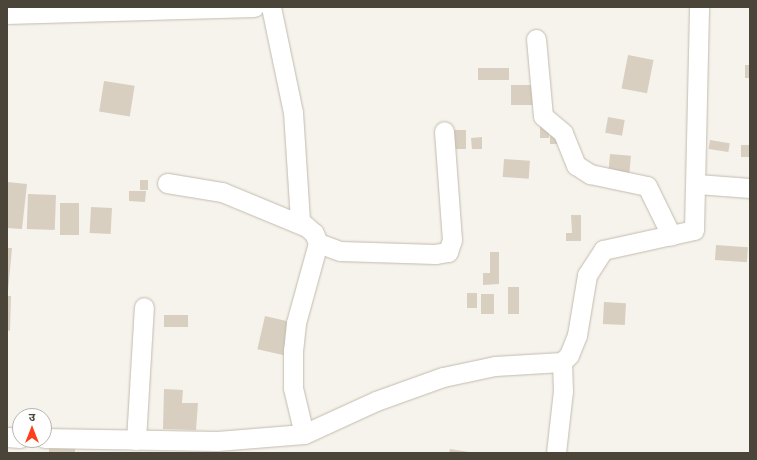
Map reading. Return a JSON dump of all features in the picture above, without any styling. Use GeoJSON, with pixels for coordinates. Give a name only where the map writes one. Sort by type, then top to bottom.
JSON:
{"type":"FeatureCollection","features":[{"type":"Feature","properties":{"kind":"street"},"geometry":{"type":"LineString","coordinates":[[7,14],[254,7]]}},
{"type":"Feature","properties":{"kind":"street"},"geometry":{"type":"LineString","coordinates":[[271,7],[293,112],[297,204],[304,226]]}},
{"type":"Feature","properties":{"kind":"street"},"geometry":{"type":"LineString","coordinates":[[52,438],[217,441],[304,434],[383,399],[443,377],[495,366],[562,362],[569,355],[576,335],[587,275],[603,250],[694,230],[697,184],[699,7]]}},
{"type":"Feature","properties":{"kind":"street"},"geometry":{"type":"LineString","coordinates":[[536,38],[543,116],[563,133],[576,164],[586,173],[647,186],[671,235]]}},
{"type":"Feature","properties":{"kind":"street"},"geometry":{"type":"LineString","coordinates":[[318,243],[340,250],[435,254],[448,252],[452,240],[444,131]]}},
{"type":"Feature","properties":{"kind":"street"},"geometry":{"type":"LineString","coordinates":[[167,183],[222,192],[304,226],[314,233],[318,243],[296,323],[293,350],[293,388],[304,434]]}},
{"type":"Feature","properties":{"kind":"street"},"geometry":{"type":"LineString","coordinates":[[697,184],[750,188]]}},
{"type":"Feature","properties":{"kind":"street"},"geometry":{"type":"LineString","coordinates":[[136,440],[144,306]]}},
{"type":"Feature","properties":{"kind":"street"},"geometry":{"type":"LineString","coordinates":[[556,453],[563,391],[562,362]]}},
{"type":"Feature","properties":{"kind":"building"},"geometry":{"type":"Polygon","coordinates":[[[628,55],[654,60],[647,93],[622,88],[628,55]]]}},
{"type":"Feature","properties":{"kind":"building"},"geometry":{"type":"Polygon","coordinates":[[[745,65],[750,65],[750,78],[745,78],[745,65]]]}},
{"type":"Feature","properties":{"kind":"building"},"geometry":{"type":"Polygon","coordinates":[[[478,68],[509,68],[509,80],[478,80],[478,68]]]}},
{"type":"Feature","properties":{"kind":"building"},"geometry":{"type":"Polygon","coordinates":[[[104,81],[135,86],[130,116],[99,112],[104,81]]]}},
{"type":"Feature","properties":{"kind":"building"},"geometry":{"type":"Polygon","coordinates":[[[511,85],[538,85],[538,105],[511,105],[511,85]]]}},
{"type":"Feature","properties":{"kind":"building"},"geometry":{"type":"Polygon","coordinates":[[[608,117],[625,120],[622,136],[605,133],[608,117]]]}},
{"type":"Feature","properties":{"kind":"building"},"geometry":{"type":"Polygon","coordinates":[[[540,124],[549,124],[549,138],[540,138],[540,124]]]}},
{"type":"Feature","properties":{"kind":"building"},"geometry":{"type":"Polygon","coordinates":[[[450,130],[466,130],[466,149],[450,149],[450,130]]]}},
{"type":"Feature","properties":{"kind":"building"},"geometry":{"type":"Polygon","coordinates":[[[550,130],[560,144],[550,144],[550,130]]]}},
{"type":"Feature","properties":{"kind":"building"},"geometry":{"type":"Polygon","coordinates":[[[482,137],[482,149],[472,149],[471,138],[482,137]]]}},
{"type":"Feature","properties":{"kind":"building"},"geometry":{"type":"Polygon","coordinates":[[[710,140],[730,143],[728,152],[709,149],[710,140]]]}},
{"type":"Feature","properties":{"kind":"building"},"geometry":{"type":"Polygon","coordinates":[[[741,145],[750,145],[750,157],[741,157],[741,145]]]}},
{"type":"Feature","properties":{"kind":"building"},"geometry":{"type":"Polygon","coordinates":[[[610,154],[631,156],[629,174],[608,172],[610,154]]]}},
{"type":"Feature","properties":{"kind":"building"},"geometry":{"type":"Polygon","coordinates":[[[504,159],[530,161],[529,179],[503,177],[504,159]]]}},
{"type":"Feature","properties":{"kind":"building"},"geometry":{"type":"Polygon","coordinates":[[[140,180],[148,180],[148,190],[140,190],[140,180]]]}},
{"type":"Feature","properties":{"kind":"building"},"geometry":{"type":"Polygon","coordinates":[[[7,182],[27,184],[22,229],[7,228],[7,182]]]}},
{"type":"Feature","properties":{"kind":"building"},"geometry":{"type":"Polygon","coordinates":[[[129,191],[146,191],[145,202],[129,201],[129,191]]]}},
{"type":"Feature","properties":{"kind":"building"},"geometry":{"type":"Polygon","coordinates":[[[28,194],[56,195],[55,230],[27,229],[28,194]]]}},
{"type":"Feature","properties":{"kind":"building"},"geometry":{"type":"Polygon","coordinates":[[[60,203],[79,203],[79,235],[60,235],[60,203]]]}},
{"type":"Feature","properties":{"kind":"building"},"geometry":{"type":"Polygon","coordinates":[[[91,207],[112,208],[111,234],[90,233],[91,207]]]}},
{"type":"Feature","properties":{"kind":"building"},"geometry":{"type":"Polygon","coordinates":[[[571,215],[581,215],[581,241],[566,241],[566,233],[572,233],[571,215]]]}},
{"type":"Feature","properties":{"kind":"building"},"geometry":{"type":"Polygon","coordinates":[[[716,245],[748,247],[747,262],[715,260],[716,245]]]}},
{"type":"Feature","properties":{"kind":"building"},"geometry":{"type":"Polygon","coordinates":[[[7,248],[12,248],[8,291],[7,291],[7,248]]]}},
{"type":"Feature","properties":{"kind":"building"},"geometry":{"type":"Polygon","coordinates":[[[490,252],[499,252],[499,284],[483,285],[483,273],[490,273],[490,252]]]}},
{"type":"Feature","properties":{"kind":"building"},"geometry":{"type":"Polygon","coordinates":[[[508,287],[519,287],[519,314],[508,314],[508,287]]]}},
{"type":"Feature","properties":{"kind":"building"},"geometry":{"type":"Polygon","coordinates":[[[467,293],[477,293],[477,308],[467,308],[467,293]]]}},
{"type":"Feature","properties":{"kind":"building"},"geometry":{"type":"Polygon","coordinates":[[[481,294],[494,294],[494,314],[481,314],[481,294]]]}},
{"type":"Feature","properties":{"kind":"building"},"geometry":{"type":"Polygon","coordinates":[[[7,296],[11,296],[10,331],[7,330],[7,296]]]}},
{"type":"Feature","properties":{"kind":"building"},"geometry":{"type":"Polygon","coordinates":[[[604,302],[626,303],[625,325],[603,324],[604,302]]]}},
{"type":"Feature","properties":{"kind":"building"},"geometry":{"type":"Polygon","coordinates":[[[164,315],[188,315],[188,327],[164,327],[164,315]]]}},
{"type":"Feature","properties":{"kind":"building"},"geometry":{"type":"Polygon","coordinates":[[[265,316],[296,323],[289,356],[257,349],[265,316]]]}},
{"type":"Feature","properties":{"kind":"building"},"geometry":{"type":"Polygon","coordinates":[[[164,389],[183,390],[182,403],[198,403],[196,430],[163,429],[164,389]]]}},
{"type":"Feature","properties":{"kind":"building"},"geometry":{"type":"Polygon","coordinates":[[[49,448],[75,448],[75,453],[49,453],[49,448]]]}},
{"type":"Feature","properties":{"kind":"building"},"geometry":{"type":"Polygon","coordinates":[[[450,449],[469,452],[469,453],[449,453],[450,449]]]}}]}
